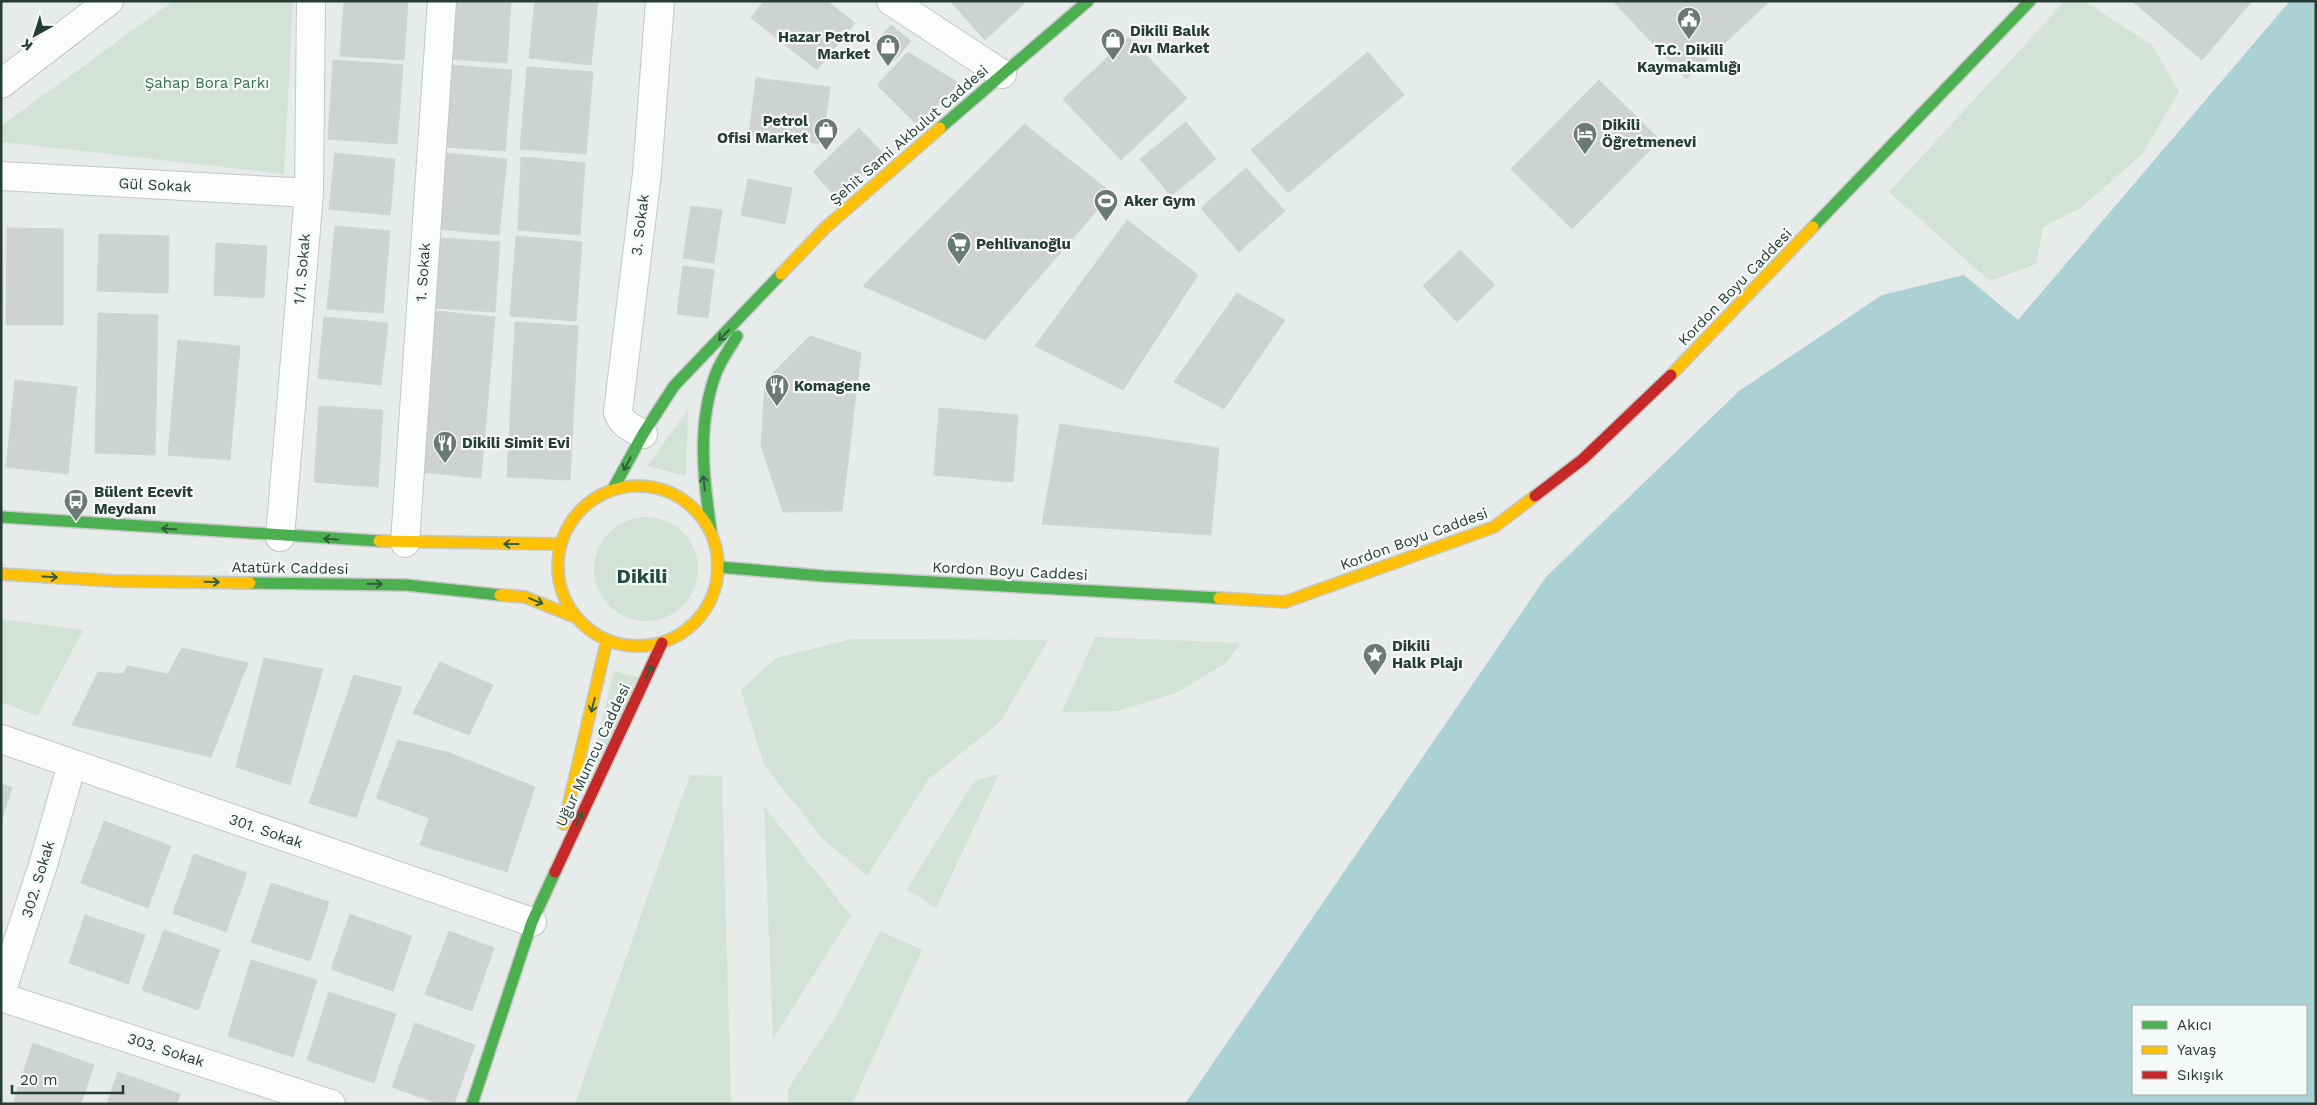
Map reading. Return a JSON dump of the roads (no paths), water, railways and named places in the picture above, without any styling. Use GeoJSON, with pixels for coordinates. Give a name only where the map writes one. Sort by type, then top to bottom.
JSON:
{"type":"FeatureCollection","features":[{"type":"Feature","properties":{"kind":"main road","name":"Şehit Sami Akbulut Caddesi"},"geometry":{"type":"LineString","coordinates":[[612,489],[643,434],[674,386],[758,300],[796,256],[825,228],[925,144],[1002,74],[1088,1]]}},
{"type":"Feature","properties":{"kind":"main road","name":"Kordon Boyu Caddesi"},"geometry":{"type":"LineString","coordinates":[[719,568],[823,576],[1285,602],[1494,527],[1583,459],[1647,400],[2023,4]]}},
{"type":"Feature","properties":{"kind":"main road","name":"Şehit Sami Akbulut Caddesi"},"geometry":{"type":"LineString","coordinates":[[711,531],[701,449],[706,410],[716,372],[758,300]]}},
{"type":"Feature","properties":{"kind":"main road"},"geometry":{"type":"LineString","coordinates":[[636,485],[659,488],[680,497],[698,512],[711,531],[717,549],[719,568],[714,592],[702,615],[685,632],[662,643],[643,647],[624,646],[607,640],[589,630],[575,617],[562,595],[557,570],[560,544],[572,520],[589,501],[612,489],[636,485]]}},
{"type":"Feature","properties":{"kind":"main road","name":"Atatürk Caddesi"},"geometry":{"type":"LineString","coordinates":[[1,517],[405,544],[560,544]]}},
{"type":"Feature","properties":{"kind":"main road","name":"Atatürk Caddesi"},"geometry":{"type":"LineString","coordinates":[[1,574],[115,581],[406,584],[525,597],[575,617]]}},
{"type":"Feature","properties":{"kind":"main road","name":"Uğur Mumcu Caddesi"},"geometry":{"type":"LineString","coordinates":[[552,879],[607,640]]}},
{"type":"Feature","properties":{"kind":"main road","name":"Uğur Mumcu Caddesi"},"geometry":{"type":"LineString","coordinates":[[472,1104],[532,922],[662,643]]}},
{"type":"Feature","properties":{"kind":"street"},"geometry":{"type":"LineString","coordinates":[[1,84],[109,1]]}},
{"type":"Feature","properties":{"kind":"street","name":"1/1. Sokak"},"geometry":{"type":"LineString","coordinates":[[280,537],[309,193],[311,1]]}},
{"type":"Feature","properties":{"kind":"street","name":"1. Sokak"},"geometry":{"type":"LineString","coordinates":[[405,544],[442,1]]}},
{"type":"Feature","properties":{"kind":"street","name":"3. Sokak"},"geometry":{"type":"LineString","coordinates":[[643,434],[627,426],[621,420],[618,412],[647,172],[660,1]]}},
{"type":"Feature","properties":{"kind":"street"},"geometry":{"type":"LineString","coordinates":[[891,1],[1002,74]]}},
{"type":"Feature","properties":{"kind":"street","name":"Gül Sokak"},"geometry":{"type":"LineString","coordinates":[[1,176],[309,193]]}},
{"type":"Feature","properties":{"kind":"street","name":"301. Sokak"},"geometry":{"type":"LineString","coordinates":[[1,739],[532,922]]}},
{"type":"Feature","properties":{"kind":"street","name":"302. Sokak"},"geometry":{"type":"LineString","coordinates":[[1,992],[42,866],[72,764]]}},
{"type":"Feature","properties":{"kind":"street","name":"303. Sokak"},"geometry":{"type":"LineString","coordinates":[[1,997],[331,1104]]}},
{"type":"Feature","properties":{"kind":"water"},"geometry":{"type":"Polygon","coordinates":[[[2290,1],[2316,1],[2316,1104],[1185,1104],[1546,577],[1739,391],[1882,295],[1964,275],[2018,320],[2290,1]]]}},
{"type":"Feature","properties":{"kind":"place","name":"T.C. Dikili Kaymakamlığı"},"geometry":{"type":"Point","coordinates":[1689,40]}},
{"type":"Feature","properties":{"kind":"place","name":"Dikili Balık Avı Market"},"geometry":{"type":"Point","coordinates":[1113,61]}},
{"type":"Feature","properties":{"kind":"place","name":"Hazar Petrol Market"},"geometry":{"type":"Point","coordinates":[888,67]}},
{"type":"Feature","properties":{"kind":"place","name":"Petrol Ofisi Market"},"geometry":{"type":"Point","coordinates":[826,151]}},
{"type":"Feature","properties":{"kind":"place","name":"Dikili Öğretmenevi"},"geometry":{"type":"Point","coordinates":[1585,155]}},
{"type":"Feature","properties":{"kind":"place","name":"Aker Gym"},"geometry":{"type":"Point","coordinates":[1106,222]}},
{"type":"Feature","properties":{"kind":"place","name":"Pehlivanoğlu"},"geometry":{"type":"Point","coordinates":[959,265]}},
{"type":"Feature","properties":{"kind":"place","name":"Komagene"},"geometry":{"type":"Point","coordinates":[777,407]}},
{"type":"Feature","properties":{"kind":"place","name":"Dikili Simit Evi"},"geometry":{"type":"Point","coordinates":[445,464]}},
{"type":"Feature","properties":{"kind":"place","name":"Bülent Ecevit Meydanı"},"geometry":{"type":"Point","coordinates":[76,522]}},
{"type":"Feature","properties":{"kind":"place","name":"Dikili Halk Plajı"},"geometry":{"type":"Point","coordinates":[1375,676]}},
{"type":"Feature","properties":{"kind":"district","name":"Dikili"},"geometry":{"type":"Point","coordinates":[642,576]}},
{"type":"Feature","properties":{"kind":"park label","name":"Şahap Bora Parkı"},"geometry":{"type":"Point","coordinates":[207,83]}}]}
